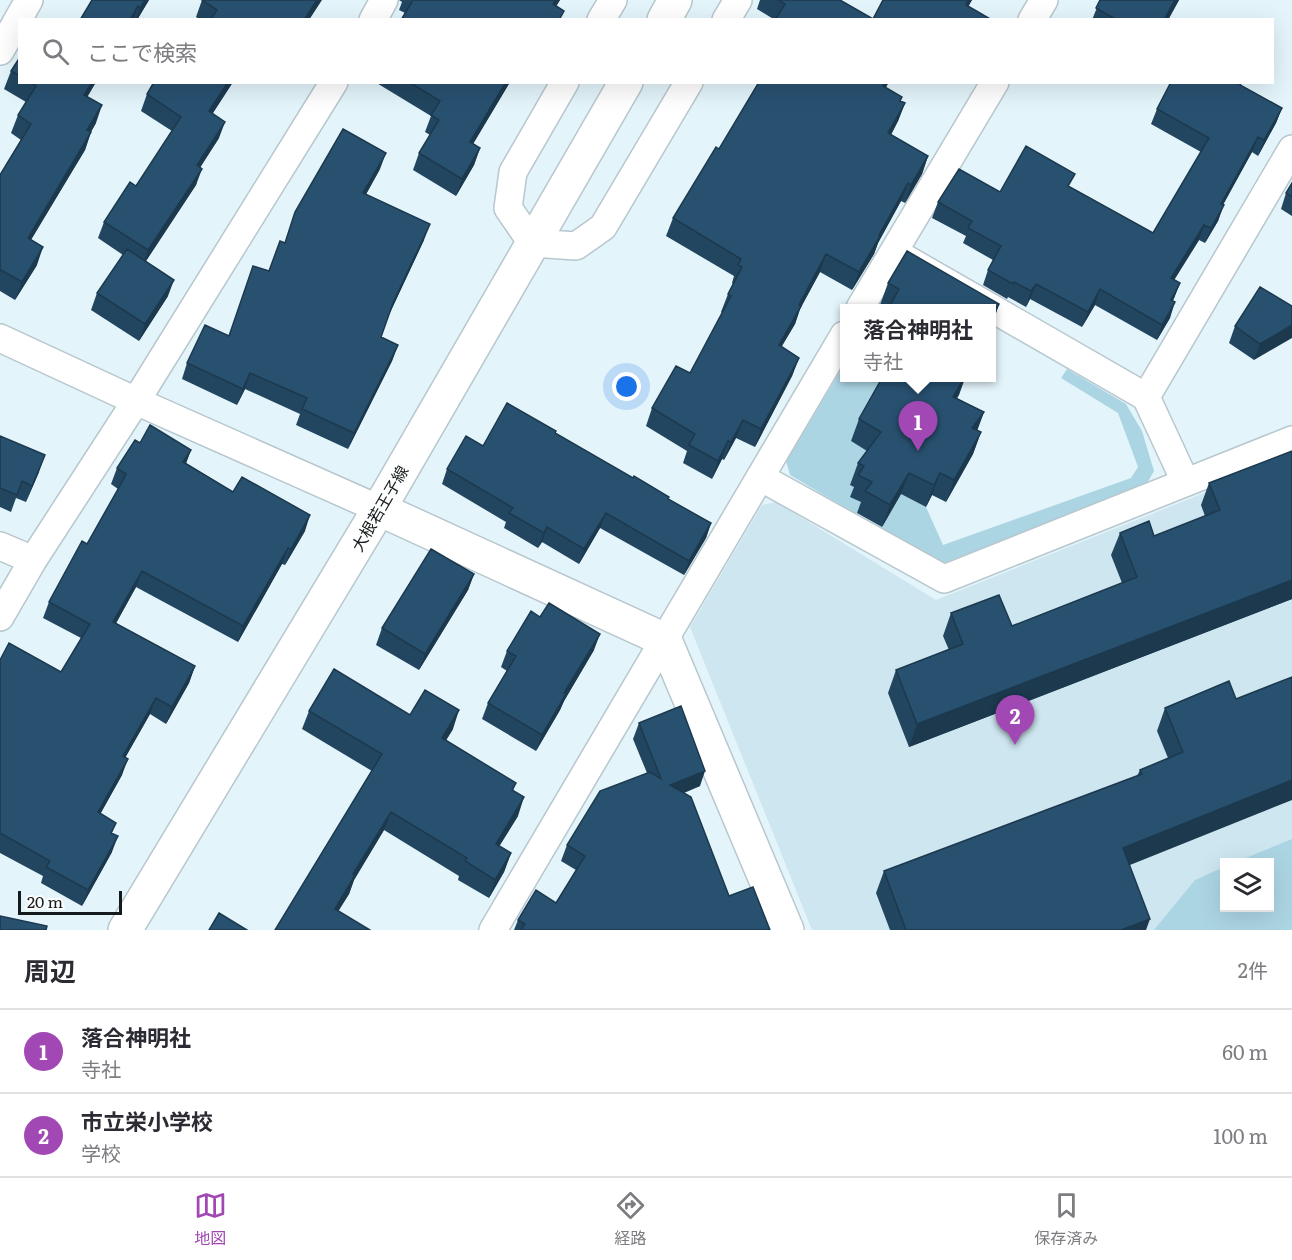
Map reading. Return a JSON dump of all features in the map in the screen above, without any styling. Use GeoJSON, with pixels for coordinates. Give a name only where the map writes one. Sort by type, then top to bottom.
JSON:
{"type":"FeatureCollection","features":[{"type":"Feature","properties":{"kind":"street"},"geometry":{"type":"LineString","coordinates":[[19,18],[29,0]]}},
{"type":"Feature","properties":{"kind":"street"},"geometry":{"type":"LineString","coordinates":[[375,18],[384,0]]}},
{"type":"Feature","properties":{"kind":"street"},"geometry":{"type":"LineString","coordinates":[[602,18],[613,0]]}},
{"type":"Feature","properties":{"kind":"street"},"geometry":{"type":"LineString","coordinates":[[665,18],[675,0]]}},
{"type":"Feature","properties":{"kind":"street"},"geometry":{"type":"LineString","coordinates":[[727,18],[738,0]]}},
{"type":"Feature","properties":{"kind":"street"},"geometry":{"type":"LineString","coordinates":[[1033,18],[1044,0]]}},
{"type":"Feature","properties":{"kind":"street"},"geometry":{"type":"LineString","coordinates":[[0,51],[18,19]]}},
{"type":"Feature","properties":{"kind":"street"},"geometry":{"type":"LineString","coordinates":[[0,617],[33,560],[136,401],[333,84]]}},
{"type":"Feature","properties":{"kind":"street"},"geometry":{"type":"LineString","coordinates":[[564,84],[513,172],[508,208],[532,243],[576,246],[603,226],[688,84]]}},
{"type":"Feature","properties":{"kind":"street","name":"大根若王子線"},"geometry":{"type":"LineString","coordinates":[[125,930],[379,509],[625,84]]}},
{"type":"Feature","properties":{"kind":"street"},"geometry":{"type":"LineString","coordinates":[[863,304],[994,84]]}},
{"type":"Feature","properties":{"kind":"street"},"geometry":{"type":"LineString","coordinates":[[1146,398],[1292,149]]}},
{"type":"Feature","properties":{"kind":"street"},"geometry":{"type":"LineString","coordinates":[[894,252],[984,304]]}},
{"type":"Feature","properties":{"kind":"street"},"geometry":{"type":"LineString","coordinates":[[996,311],[1146,398],[1185,481]]}},
{"type":"Feature","properties":{"kind":"street"},"geometry":{"type":"LineString","coordinates":[[0,338],[665,640],[787,930]]}},
{"type":"Feature","properties":{"kind":"street"},"geometry":{"type":"LineString","coordinates":[[493,930],[840,341]]}},
{"type":"Feature","properties":{"kind":"street"},"geometry":{"type":"LineString","coordinates":[[760,477],[944,579],[1292,440]]}},
{"type":"Feature","properties":{"kind":"street"},"geometry":{"type":"LineString","coordinates":[[0,546],[33,560]]}},
{"type":"Feature","properties":{"kind":"shaded area"},"geometry":{"type":"Polygon","coordinates":[[[1067,369],[1126,404],[1142,431],[1154,471],[1146,485],[941,564],[881,528],[901,494],[926,507],[943,545],[1131,478],[1138,467],[1118,413],[1061,378],[1067,369]]]}},
{"type":"Feature","properties":{"kind":"shaded area"},"geometry":{"type":"Polygon","coordinates":[[[840,372],[840,382],[885,382],[851,441],[871,453],[856,488],[864,503],[856,514],[790,475],[786,461],[840,372]]]}},
{"type":"Feature","properties":{"kind":"shaded area"},"geometry":{"type":"Polygon","coordinates":[[[1292,458],[1292,930],[812,930],[690,627],[762,505],[776,502],[936,600],[1292,458]]]}},
{"type":"Feature","properties":{"kind":"shaded area"},"geometry":{"type":"Polygon","coordinates":[[[1292,839],[1292,930],[1154,930],[1195,880],[1220,869],[1220,912],[1274,912],[1274,858],[1246,858],[1292,839]]]}},
{"type":"Feature","properties":{"kind":"building"},"geometry":{"type":"Polygon","coordinates":[[[92,0],[145,0],[140,8],[138,6],[131,18],[81,18],[92,0]]]}},
{"type":"Feature","properties":{"kind":"building"},"geometry":{"type":"Polygon","coordinates":[[[202,0],[317,0],[305,18],[211,18],[217,10],[202,0]]]}},
{"type":"Feature","properties":{"kind":"building"},"geometry":{"type":"Polygon","coordinates":[[[413,0],[556,0],[553,4],[564,11],[560,18],[402,18],[413,0]]]}},
{"type":"Feature","properties":{"kind":"building"},"geometry":{"type":"Polygon","coordinates":[[[778,0],[840,0],[871,18],[776,18],[785,4],[778,0]]]}},
{"type":"Feature","properties":{"kind":"building"},"geometry":{"type":"Polygon","coordinates":[[[883,0],[968,0],[966,5],[989,18],[874,18],[883,0]]]}},
{"type":"Feature","properties":{"kind":"building"},"geometry":{"type":"Polygon","coordinates":[[[1100,0],[1175,0],[1165,18],[1114,18],[1096,8],[1100,0]]]}},
{"type":"Feature","properties":{"kind":"building"},"geometry":{"type":"Polygon","coordinates":[[[18,60],[18,75],[11,71],[18,60]]]}},
{"type":"Feature","properties":{"kind":"building"},"geometry":{"type":"Polygon","coordinates":[[[33,84],[91,84],[84,95],[102,105],[87,130],[91,132],[28,238],[43,247],[22,282],[0,271],[0,175],[31,124],[18,115],[36,86],[33,84]]]}},
{"type":"Feature","properties":{"kind":"building"},"geometry":{"type":"Polygon","coordinates":[[[153,84],[227,84],[209,111],[225,122],[197,165],[202,169],[148,250],[104,222],[130,182],[136,186],[181,117],[147,94],[153,84]]]}},
{"type":"Feature","properties":{"kind":"building"},"geometry":{"type":"Polygon","coordinates":[[[412,84],[505,84],[470,142],[480,148],[462,179],[419,153],[439,120],[431,115],[440,101],[412,84]]]}},
{"type":"Feature","properties":{"kind":"building"},"geometry":{"type":"Polygon","coordinates":[[[758,84],[884,84],[883,86],[902,97],[900,101],[905,103],[888,133],[928,156],[911,185],[908,183],[859,272],[826,254],[779,345],[799,358],[761,429],[743,420],[731,442],[728,441],[718,461],[689,445],[695,434],[652,408],[676,366],[690,373],[731,296],[728,294],[742,267],[738,265],[741,259],[673,218],[716,147],[719,149],[758,84]]]}},
{"type":"Feature","properties":{"kind":"building"},"geometry":{"type":"Polygon","coordinates":[[[1170,84],[1241,84],[1282,108],[1264,140],[1258,137],[1221,204],[1224,205],[1211,228],[1204,225],[1171,278],[1180,283],[1171,300],[1175,302],[1162,325],[1100,289],[1088,312],[1036,284],[1031,291],[1014,282],[1013,284],[988,270],[1001,246],[968,228],[972,221],[938,202],[959,169],[1000,192],[1026,146],[1075,174],[1068,186],[1153,233],[1209,138],[1157,109],[1170,84]]]}},
{"type":"Feature","properties":{"kind":"building"},"geometry":{"type":"Polygon","coordinates":[[[343,129],[386,153],[363,193],[430,224],[393,303],[381,337],[398,345],[354,433],[302,409],[307,398],[250,373],[243,389],[187,363],[205,325],[229,336],[253,266],[269,271],[280,241],[285,243],[295,212],[343,129]]]}},
{"type":"Feature","properties":{"kind":"building"},"geometry":{"type":"Polygon","coordinates":[[[1292,183],[1292,197],[1286,193],[1292,183]]]}},
{"type":"Feature","properties":{"kind":"building"},"geometry":{"type":"Polygon","coordinates":[[[127,249],[174,280],[145,324],[97,293],[127,249]]]}},
{"type":"Feature","properties":{"kind":"building"},"geometry":{"type":"Polygon","coordinates":[[[907,251],[999,304],[996,310],[996,304],[891,304],[899,289],[888,283],[907,251]]]}},
{"type":"Feature","properties":{"kind":"building"},"geometry":{"type":"Polygon","coordinates":[[[1260,287],[1292,306],[1292,325],[1260,344],[1235,326],[1260,287]]]}},
{"type":"Feature","properties":{"kind":"building"},"geometry":{"type":"Polygon","coordinates":[[[880,382],[962,382],[953,397],[984,412],[972,428],[981,432],[954,480],[940,473],[934,485],[909,473],[890,505],[865,491],[872,482],[858,475],[864,466],[858,463],[881,432],[859,419],[880,382]]]}},
{"type":"Feature","properties":{"kind":"building"},"geometry":{"type":"Polygon","coordinates":[[[507,403],[711,523],[689,561],[606,513],[584,549],[547,527],[544,533],[509,513],[513,508],[447,469],[466,436],[483,446],[507,403]]]}},
{"type":"Feature","properties":{"kind":"building"},"geometry":{"type":"Polygon","coordinates":[[[150,425],[191,450],[183,462],[233,492],[242,477],[310,515],[243,626],[142,571],[113,622],[195,666],[172,707],[156,698],[123,756],[128,759],[98,812],[116,823],[111,833],[118,836],[88,890],[46,867],[50,861],[0,833],[0,660],[9,643],[61,672],[90,624],[49,602],[82,541],[87,544],[122,482],[126,474],[117,468],[135,440],[140,443],[150,425]]]}},
{"type":"Feature","properties":{"kind":"building"},"geometry":{"type":"Polygon","coordinates":[[[0,436],[45,455],[32,486],[22,481],[17,495],[0,488],[0,436]]]}},
{"type":"Feature","properties":{"kind":"building"},"geometry":{"type":"Polygon","coordinates":[[[1292,451],[1292,580],[917,724],[896,670],[963,644],[951,613],[999,595],[1012,626],[1137,577],[1120,533],[1149,521],[1154,536],[1220,510],[1209,483],[1292,451]]]}},
{"type":"Feature","properties":{"kind":"building"},"geometry":{"type":"Polygon","coordinates":[[[431,549],[474,574],[425,654],[382,628],[431,549]]]}},
{"type":"Feature","properties":{"kind":"building"},"geometry":{"type":"Polygon","coordinates":[[[549,603],[600,634],[564,693],[566,694],[542,735],[488,703],[516,656],[507,651],[531,611],[540,617],[549,603]]]}},
{"type":"Feature","properties":{"kind":"building"},"geometry":{"type":"Polygon","coordinates":[[[334,669],[410,715],[425,690],[459,710],[442,738],[516,783],[512,790],[524,797],[496,844],[511,853],[495,880],[465,861],[467,858],[391,812],[353,874],[355,875],[335,909],[370,930],[275,930],[382,754],[309,711],[334,669]]]}},
{"type":"Feature","properties":{"kind":"building"},"geometry":{"type":"Polygon","coordinates":[[[1292,677],[1292,780],[1123,848],[1150,919],[1121,930],[906,930],[884,871],[1142,774],[1140,770],[1183,752],[1165,708],[1229,681],[1236,699],[1292,677]]]}},
{"type":"Feature","properties":{"kind":"building"},"geometry":{"type":"Polygon","coordinates":[[[681,706],[705,771],[670,785],[691,797],[729,896],[753,887],[770,930],[521,930],[525,924],[518,920],[536,890],[556,903],[585,856],[567,845],[600,791],[650,772],[661,779],[639,723],[681,706]]]}},
{"type":"Feature","properties":{"kind":"building"},"geometry":{"type":"Polygon","coordinates":[[[219,913],[247,930],[209,930],[219,913]]]}},
{"type":"Feature","properties":{"kind":"building"},"geometry":{"type":"Polygon","coordinates":[[[0,916],[47,926],[46,930],[0,930],[0,916]]]}},
{"type":"Feature","properties":{"kind":"place","name":"落合神明社"},"geometry":{"type":"Point","coordinates":[918,451]}},
{"type":"Feature","properties":{"kind":"place","name":"市立栄小学校"},"geometry":{"type":"Point","coordinates":[1015,745]}}]}
